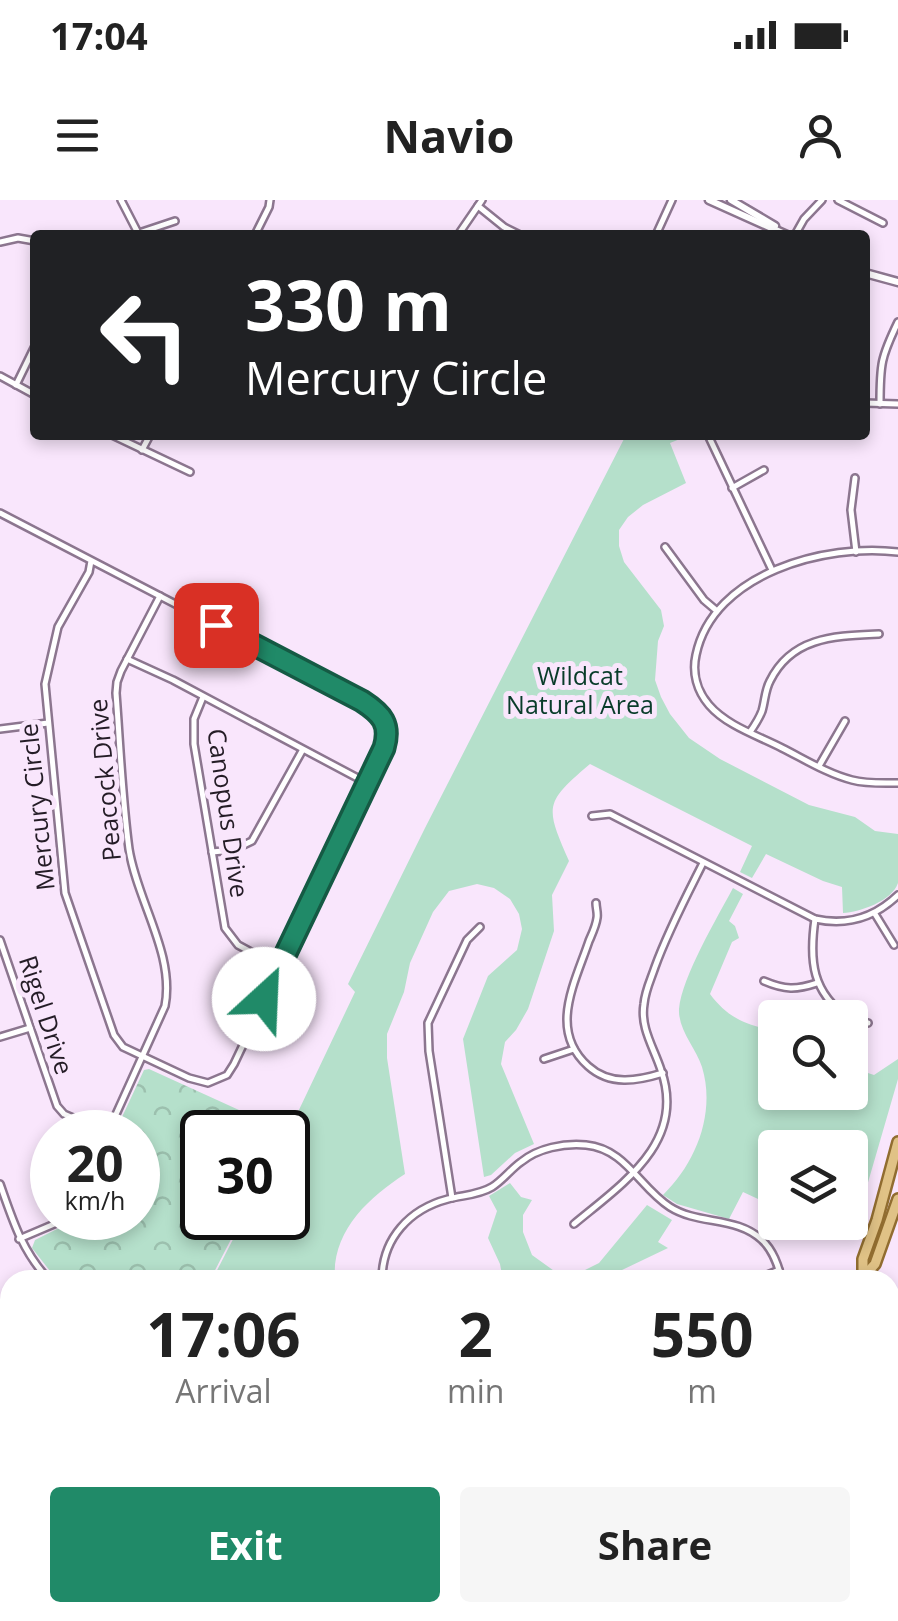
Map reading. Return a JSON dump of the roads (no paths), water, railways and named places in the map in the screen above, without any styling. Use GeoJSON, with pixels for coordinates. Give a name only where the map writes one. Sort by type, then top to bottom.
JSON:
{"type":"FeatureCollection","features":[{"type":"Feature","properties":{"kind":"main road"},"geometry":{"type":"LineString","coordinates":[[862,1270],[898,1142]]}},
{"type":"Feature","properties":{"kind":"main road"},"geometry":{"type":"LineString","coordinates":[[869,1270],[886,1239],[898,1199]]}},
{"type":"Feature","properties":{"kind":"street"},"geometry":{"type":"LineString","coordinates":[[121,200],[135,230]]}},
{"type":"Feature","properties":{"kind":"street"},"geometry":{"type":"LineString","coordinates":[[258,230],[270,200]]}},
{"type":"Feature","properties":{"kind":"street"},"geometry":{"type":"LineString","coordinates":[[658,230],[672,200]]}},
{"type":"Feature","properties":{"kind":"street"},"geometry":{"type":"LineString","coordinates":[[709,200],[778,230]]}},
{"type":"Feature","properties":{"kind":"street"},"geometry":{"type":"LineString","coordinates":[[730,200],[781,230]]}},
{"type":"Feature","properties":{"kind":"street"},"geometry":{"type":"LineString","coordinates":[[795,230],[822,200]]}},
{"type":"Feature","properties":{"kind":"street"},"geometry":{"type":"LineString","coordinates":[[838,200],[883,224]]}},
{"type":"Feature","properties":{"kind":"street"},"geometry":{"type":"LineString","coordinates":[[461,230],[480,203],[511,230]]}},
{"type":"Feature","properties":{"kind":"street"},"geometry":{"type":"LineString","coordinates":[[149,230],[175,221]]}},
{"type":"Feature","properties":{"kind":"street"},"geometry":{"type":"LineString","coordinates":[[0,242],[30,239]]}},
{"type":"Feature","properties":{"kind":"street"},"geometry":{"type":"LineString","coordinates":[[870,274],[898,282]]}},
{"type":"Feature","properties":{"kind":"street"},"geometry":{"type":"LineString","coordinates":[[880,404],[882,355],[898,322]]}},
{"type":"Feature","properties":{"kind":"street"},"geometry":{"type":"LineString","coordinates":[[16,385],[30,356]]}},
{"type":"Feature","properties":{"kind":"street"},"geometry":{"type":"LineString","coordinates":[[0,376],[30,392]]}},
{"type":"Feature","properties":{"kind":"street"},"geometry":{"type":"LineString","coordinates":[[870,403],[898,404]]}},
{"type":"Feature","properties":{"kind":"street"},"geometry":{"type":"LineString","coordinates":[[122,440],[190,472]]}},
{"type":"Feature","properties":{"kind":"street"},"geometry":{"type":"LineString","coordinates":[[142,450],[147,440]]}},
{"type":"Feature","properties":{"kind":"street"},"geometry":{"type":"LineString","coordinates":[[710,440],[772,570]]}},
{"type":"Feature","properties":{"kind":"street"},"geometry":{"type":"LineString","coordinates":[[732,488],[764,470]]}},
{"type":"Feature","properties":{"kind":"street"},"geometry":{"type":"LineString","coordinates":[[855,478],[852,510],[856,552]]}},
{"type":"Feature","properties":{"kind":"street"},"geometry":{"type":"LineString","coordinates":[[0,513],[91,562]]}},
{"type":"Feature","properties":{"kind":"street"},"geometry":{"type":"LineString","coordinates":[[665,547],[704,600],[717,611]]}},
{"type":"Feature","properties":{"kind":"street"},"geometry":{"type":"LineString","coordinates":[[898,552],[809,558],[772,570],[717,611],[704,630],[694,665],[695,678],[707,704],[718,714],[851,780],[898,782]]}},
{"type":"Feature","properties":{"kind":"street","name":"Mercury Circle"},"geometry":{"type":"LineString","coordinates":[[91,562],[362,701],[380,713],[388,726],[366,784],[234,1064],[227,1075],[208,1084],[122,1047],[114,1035],[65,892],[45,684],[58,627],[91,562]]}},
{"type":"Feature","properties":{"kind":"street","name":"Peacock Drive"},"geometry":{"type":"LineString","coordinates":[[117,1110],[143,1058],[168,987],[163,957],[129,850],[116,694],[116,682],[160,596]]}},
{"type":"Feature","properties":{"kind":"street"},"geometry":{"type":"LineString","coordinates":[[750,732],[763,709],[769,681],[785,660],[816,640],[879,634]]}},
{"type":"Feature","properties":{"kind":"street"},"geometry":{"type":"LineString","coordinates":[[127,658],[366,784]]}},
{"type":"Feature","properties":{"kind":"street","name":"Canopus Drive"},"geometry":{"type":"LineString","coordinates":[[203,697],[193,731],[226,928],[238,945],[279,967]]}},
{"type":"Feature","properties":{"kind":"street"},"geometry":{"type":"LineString","coordinates":[[819,766],[844,721]]}},
{"type":"Feature","properties":{"kind":"street"},"geometry":{"type":"LineString","coordinates":[[0,730],[48,723]]}},
{"type":"Feature","properties":{"kind":"street"},"geometry":{"type":"LineString","coordinates":[[212,852],[233,850],[252,841],[302,751]]}},
{"type":"Feature","properties":{"kind":"street"},"geometry":{"type":"LineString","coordinates":[[592,816],[610,814],[815,920],[860,919],[875,914],[898,895]]}},
{"type":"Feature","properties":{"kind":"street"},"geometry":{"type":"LineString","coordinates":[[574,1224],[635,1172],[655,1146],[665,1120],[667,1091],[646,1031],[643,1005],[665,940],[704,863]]}},
{"type":"Feature","properties":{"kind":"street"},"geometry":{"type":"LineString","coordinates":[[596,903],[597,918],[569,1000],[568,1034],[574,1049],[595,1072],[624,1081],[662,1073]]}},
{"type":"Feature","properties":{"kind":"street"},"geometry":{"type":"LineString","coordinates":[[875,914],[894,945]]}},
{"type":"Feature","properties":{"kind":"street"},"geometry":{"type":"LineString","coordinates":[[815,920],[812,953],[817,983],[829,1000]]}},
{"type":"Feature","properties":{"kind":"street"},"geometry":{"type":"LineString","coordinates":[[452,1198],[428,1023],[468,940],[480,927]]}},
{"type":"Feature","properties":{"kind":"street","name":"Rigel Drive"},"geometry":{"type":"LineString","coordinates":[[0,940],[60,1110]]}},
{"type":"Feature","properties":{"kind":"street"},"geometry":{"type":"LineString","coordinates":[[764,980],[793,990],[817,983]]}},
{"type":"Feature","properties":{"kind":"street"},"geometry":{"type":"LineString","coordinates":[[0,1038],[30,1028]]}},
{"type":"Feature","properties":{"kind":"street"},"geometry":{"type":"LineString","coordinates":[[544,1060],[574,1049]]}},
{"type":"Feature","properties":{"kind":"street"},"geometry":{"type":"LineString","coordinates":[[383,1270],[384,1256],[399,1228],[426,1206],[493,1187],[538,1152],[588,1145],[621,1158],[668,1206],[682,1214],[750,1231],[764,1241],[780,1270]]}},
{"type":"Feature","properties":{"kind":"street"},"geometry":{"type":"LineString","coordinates":[[0,1184],[19,1240],[41,1270]]}},
{"type":"Feature","properties":{"kind":"street"},"geometry":{"type":"LineString","coordinates":[[19,1240],[30,1235]]}},
{"type":"Feature","properties":{"kind":"park label","name":"Wildcat Natural Area"},"geometry":{"type":"Point","coordinates":[580,690]}}]}
